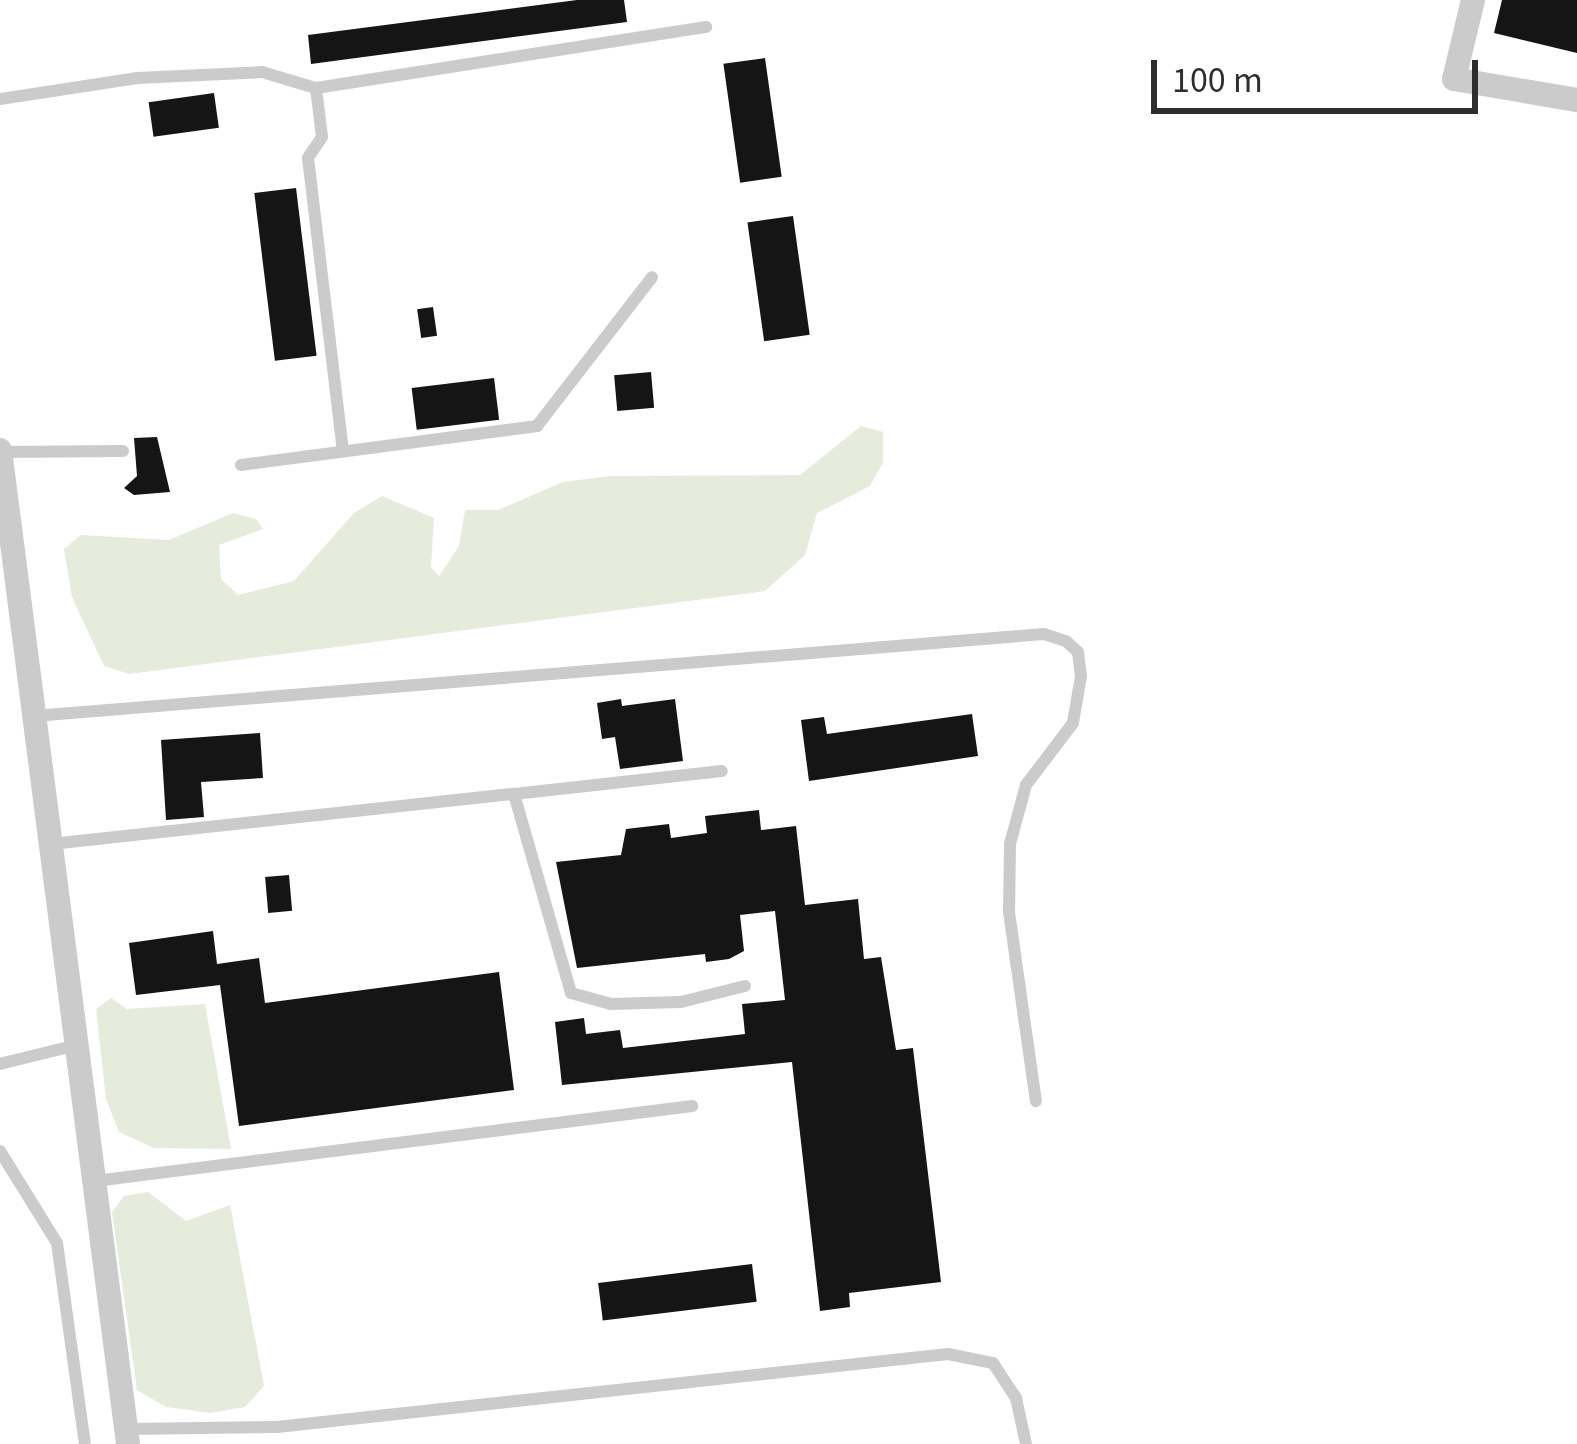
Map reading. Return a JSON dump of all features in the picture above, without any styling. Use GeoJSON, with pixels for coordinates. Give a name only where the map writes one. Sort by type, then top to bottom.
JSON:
{"type":"FeatureCollection","features":[{"type":"Feature","properties":{"kind":"street"},"geometry":{"type":"LineString","coordinates":[[1473,0],[1454,79],[1577,100]]}},
{"type":"Feature","properties":{"kind":"street"},"geometry":{"type":"LineString","coordinates":[[0,451],[127,1436]]}},
{"type":"Feature","properties":{"kind":"lane"},"geometry":{"type":"LineString","coordinates":[[0,99],[137,78],[262,72],[316,88],[706,27]]}},
{"type":"Feature","properties":{"kind":"lane"},"geometry":{"type":"LineString","coordinates":[[316,88],[322,137],[308,158],[343,452]]}},
{"type":"Feature","properties":{"kind":"lane"},"geometry":{"type":"LineString","coordinates":[[242,465],[538,426],[652,277]]}},
{"type":"Feature","properties":{"kind":"lane"},"geometry":{"type":"LineString","coordinates":[[0,451],[123,451]]}},
{"type":"Feature","properties":{"kind":"lane"},"geometry":{"type":"LineString","coordinates":[[32,716],[1044,634],[1066,640],[1078,652],[1081,676],[1073,723],[1026,784],[1010,844],[1009,912],[1036,1101]]}},
{"type":"Feature","properties":{"kind":"lane"},"geometry":{"type":"LineString","coordinates":[[50,844],[722,771]]}},
{"type":"Feature","properties":{"kind":"lane"},"geometry":{"type":"LineString","coordinates":[[514,794],[572,993],[611,1004],[681,1002],[745,986]]}},
{"type":"Feature","properties":{"kind":"lane"},"geometry":{"type":"LineString","coordinates":[[0,1064],[78,1045]]}},
{"type":"Feature","properties":{"kind":"lane"},"geometry":{"type":"LineString","coordinates":[[95,1181],[692,1106]]}},
{"type":"Feature","properties":{"kind":"lane"},"geometry":{"type":"LineString","coordinates":[[0,1151],[57,1243],[85,1444]]}},
{"type":"Feature","properties":{"kind":"lane"},"geometry":{"type":"LineString","coordinates":[[127,1436],[277,1426],[948,1354],[993,1364],[1016,1398],[1026,1444]]}},
{"type":"Feature","properties":{"kind":"green space"},"geometry":{"type":"Polygon","coordinates":[[[861,426],[883,432],[883,463],[870,486],[817,513],[805,555],[765,591],[129,674],[104,666],[72,597],[64,549],[81,535],[169,540],[233,513],[256,519],[263,529],[219,545],[221,579],[238,595],[294,581],[354,513],[382,496],[434,518],[431,567],[439,576],[459,546],[465,510],[498,510],[563,482],[611,476],[800,475],[861,426]]]}},
{"type":"Feature","properties":{"kind":"green space"},"geometry":{"type":"Polygon","coordinates":[[[111,998],[127,1009],[205,1004],[231,1149],[154,1148],[119,1132],[106,1099],[96,1009],[111,998]]]}},
{"type":"Feature","properties":{"kind":"green space"},"geometry":{"type":"Polygon","coordinates":[[[148,1192],[186,1221],[230,1205],[264,1386],[245,1407],[210,1413],[166,1407],[137,1390],[112,1212],[124,1196],[148,1192]]]}},
{"type":"Feature","properties":{"kind":"building"},"geometry":{"type":"Polygon","coordinates":[[[577,0],[624,0],[627,22],[311,64],[308,35],[577,0]]]}},
{"type":"Feature","properties":{"kind":"building"},"geometry":{"type":"Polygon","coordinates":[[[1502,0],[1577,0],[1577,53],[1494,33],[1502,0]]]}},
{"type":"Feature","properties":{"kind":"building"},"geometry":{"type":"Polygon","coordinates":[[[765,58],[782,177],[740,183],[723,64],[765,58]]]}},
{"type":"Feature","properties":{"kind":"building"},"geometry":{"type":"Polygon","coordinates":[[[214,93],[219,128],[154,137],[149,102],[214,93]]]}},
{"type":"Feature","properties":{"kind":"building"},"geometry":{"type":"Polygon","coordinates":[[[296,188],[317,356],[275,361],[254,193],[296,188]]]}},
{"type":"Feature","properties":{"kind":"building"},"geometry":{"type":"Polygon","coordinates":[[[793,216],[810,335],[764,341],[747,222],[793,216]]]}},
{"type":"Feature","properties":{"kind":"building"},"geometry":{"type":"Polygon","coordinates":[[[433,307],[437,336],[421,338],[417,309],[433,307]]]}},
{"type":"Feature","properties":{"kind":"building"},"geometry":{"type":"Polygon","coordinates":[[[651,372],[654,408],[617,411],[614,375],[651,372]]]}},
{"type":"Feature","properties":{"kind":"building"},"geometry":{"type":"Polygon","coordinates":[[[494,378],[499,420],[417,430],[412,388],[494,378]]]}},
{"type":"Feature","properties":{"kind":"building"},"geometry":{"type":"Polygon","coordinates":[[[157,437],[170,492],[134,495],[124,488],[137,476],[134,438],[157,437]]]}},
{"type":"Feature","properties":{"kind":"building"},"geometry":{"type":"Polygon","coordinates":[[[621,699],[622,706],[675,699],[683,761],[620,769],[615,737],[602,739],[597,703],[621,699]]]}},
{"type":"Feature","properties":{"kind":"building"},"geometry":{"type":"Polygon","coordinates":[[[972,714],[978,756],[809,781],[801,720],[824,717],[827,734],[972,714]]]}},
{"type":"Feature","properties":{"kind":"building"},"geometry":{"type":"Polygon","coordinates":[[[260,733],[263,778],[201,782],[204,817],[166,820],[161,740],[260,733]]]}},
{"type":"Feature","properties":{"kind":"building"},"geometry":{"type":"Polygon","coordinates":[[[759,810],[761,830],[796,826],[805,905],[858,899],[864,959],[881,957],[896,1050],[913,1048],[941,1282],[849,1293],[850,1307],[820,1311],[792,1062],[562,1085],[555,1022],[584,1018],[586,1034],[620,1030],[623,1048],[745,1034],[742,1004],[785,1000],[775,911],[740,915],[744,951],[729,959],[706,962],[705,954],[577,968],[556,862],[621,855],[626,829],[669,824],[671,838],[707,833],[705,816],[759,810]]]}},
{"type":"Feature","properties":{"kind":"building"},"geometry":{"type":"Polygon","coordinates":[[[289,875],[292,911],[268,913],[265,877],[289,875]]]}},
{"type":"Feature","properties":{"kind":"building"},"geometry":{"type":"Polygon","coordinates":[[[213,931],[217,964],[259,958],[265,1003],[499,972],[514,1090],[239,1126],[220,985],[136,995],[129,943],[213,931]]]}},
{"type":"Feature","properties":{"kind":"building"},"geometry":{"type":"Polygon","coordinates":[[[752,1264],[757,1302],[603,1321],[598,1283],[752,1264]]]}}]}
